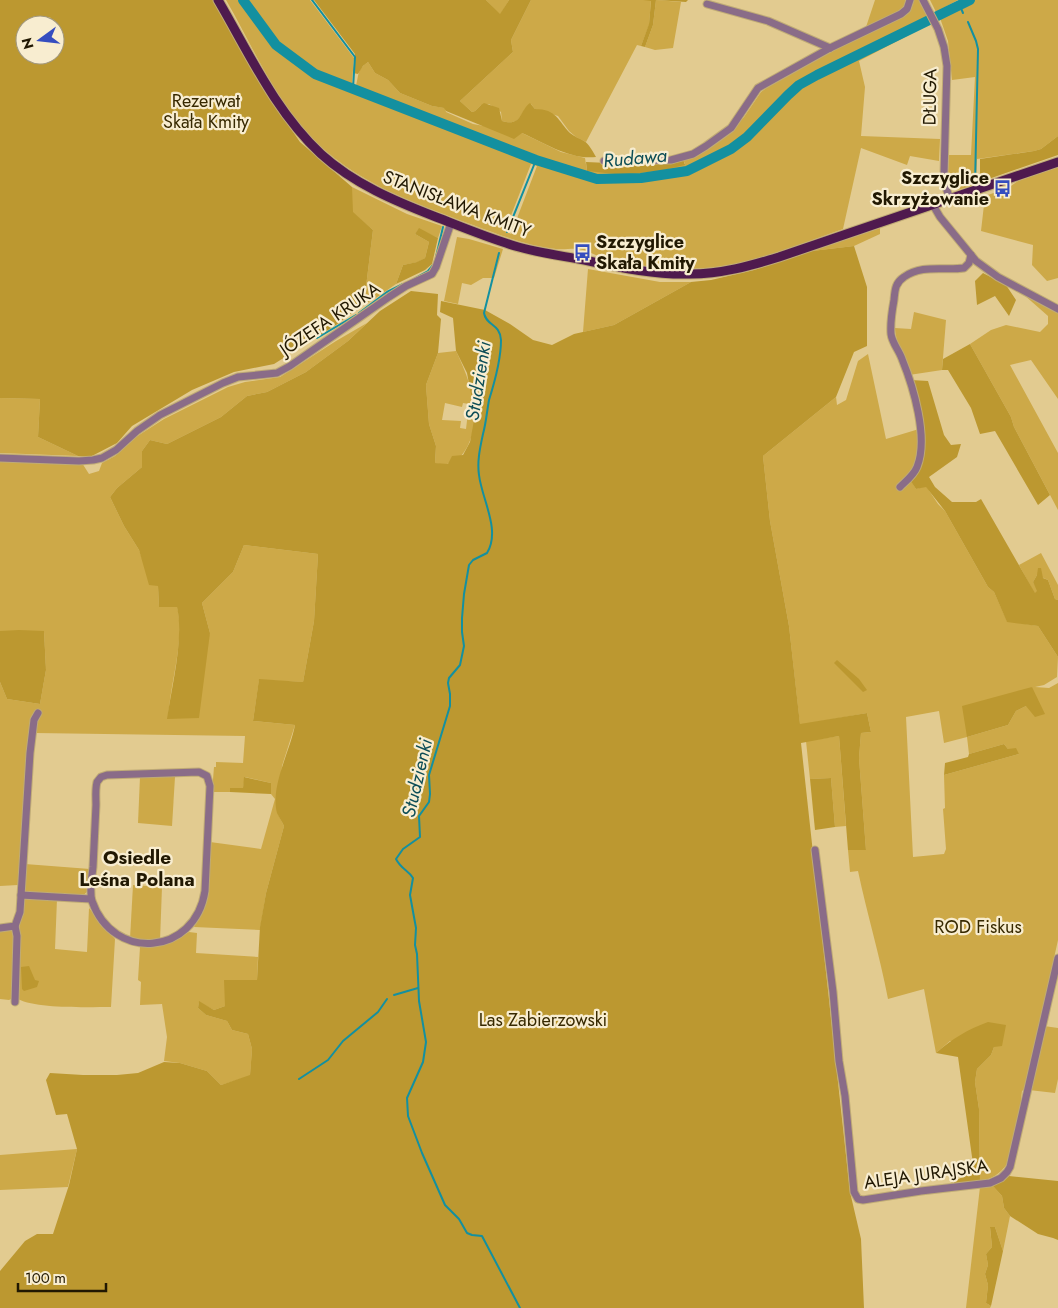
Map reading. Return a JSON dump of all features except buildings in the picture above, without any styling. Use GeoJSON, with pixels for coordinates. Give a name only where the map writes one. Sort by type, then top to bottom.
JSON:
{"type":"FeatureCollection","features":[{"type":"Feature","properties":{"kind":"main road","name":"STANISŁAWA KMITY"},"geometry":{"type":"LineString","coordinates":[[218,0],[283,111],[315,148],[342,171],[372,190],[399,202],[500,241],[531,250],[663,274],[717,272],[752,265],[1058,162]]}},
{"type":"Feature","properties":{"kind":"street"},"geometry":{"type":"LineString","coordinates":[[604,160],[671,160],[693,154],[731,128],[758,88],[830,48],[901,14],[907,9],[910,0]]}},
{"type":"Feature","properties":{"kind":"street","name":"DŁUGA"},"geometry":{"type":"LineString","coordinates":[[923,0],[938,29],[944,47],[947,66],[944,174],[950,199]]}},
{"type":"Feature","properties":{"kind":"street"},"geometry":{"type":"LineString","coordinates":[[707,4],[720,3],[768,21],[830,48]]}},
{"type":"Feature","properties":{"kind":"street"},"geometry":{"type":"LineString","coordinates":[[933,205],[940,218],[976,261],[998,278],[1058,309]]}},
{"type":"Feature","properties":{"kind":"street","name":"JÓZEFA KRUKA"},"geometry":{"type":"LineString","coordinates":[[0,458],[90,461],[102,458],[116,450],[137,431],[160,416],[223,383],[238,377],[277,373],[406,286],[432,274],[451,223]]}},
{"type":"Feature","properties":{"kind":"street"},"geometry":{"type":"LineString","coordinates":[[900,487],[917,467],[921,442],[919,414],[914,396],[902,358],[891,335],[892,309],[896,284],[905,276],[924,268],[964,268],[969,263],[972,255]]}},
{"type":"Feature","properties":{"kind":"street"},"geometry":{"type":"LineString","coordinates":[[15,1002],[18,936],[15,926],[21,895],[30,753],[34,720],[38,713]]}},
{"type":"Feature","properties":{"kind":"street"},"geometry":{"type":"LineString","coordinates":[[199,772],[205,775],[210,786],[205,891],[199,912],[190,925],[174,938],[162,942],[148,944],[130,941],[107,927],[101,920],[91,899],[96,786],[99,779],[109,774],[199,772]]}},
{"type":"Feature","properties":{"kind":"street","name":"ALEJA JURAJSKA"},"geometry":{"type":"LineString","coordinates":[[815,850],[833,992],[839,1061],[845,1096],[854,1195],[858,1199],[864,1200],[990,1183],[1001,1178],[1007,1172],[1010,1167],[1058,958]]}},
{"type":"Feature","properties":{"kind":"street"},"geometry":{"type":"LineString","coordinates":[[21,895],[91,899]]}},
{"type":"Feature","properties":{"kind":"street"},"geometry":{"type":"LineString","coordinates":[[0,928],[15,926]]}},
{"type":"Feature","properties":{"kind":"green space","name":"Rezerwat Skała Kmity"},"geometry":{"type":"Polygon","coordinates":[[[0,0],[213,0],[278,110],[300,142],[352,187],[353,212],[373,230],[364,303],[336,325],[274,364],[234,372],[192,390],[132,426],[117,443],[90,457],[78,456],[38,437],[40,399],[0,398],[0,0]]]}},
{"type":"Feature","properties":{"kind":"green space"},"geometry":{"type":"Polygon","coordinates":[[[226,0],[310,0],[354,58],[352,82],[356,86],[360,70],[368,62],[375,73],[388,80],[400,93],[432,106],[445,108],[446,112],[473,124],[522,133],[561,152],[585,158],[587,171],[685,164],[683,159],[731,131],[744,117],[761,92],[777,80],[806,63],[903,15],[912,0],[920,0],[930,24],[859,61],[865,87],[861,136],[940,139],[939,161],[910,156],[907,165],[861,148],[843,229],[740,263],[693,269],[656,268],[607,259],[579,249],[546,248],[493,233],[429,208],[385,189],[345,166],[309,135],[284,104],[226,0]],[[531,164],[505,231],[511,234],[537,166],[531,164]]]}},
{"type":"Feature","properties":{"kind":"green space"},"geometry":{"type":"Polygon","coordinates":[[[314,0],[486,0],[500,14],[509,0],[531,0],[511,40],[513,52],[460,101],[472,112],[484,103],[499,108],[502,121],[508,122],[517,120],[530,103],[535,109],[553,113],[570,133],[588,144],[596,157],[577,156],[567,153],[522,133],[514,139],[446,111],[444,108],[432,106],[400,93],[388,80],[375,73],[368,62],[358,74],[353,73],[355,54],[314,0]]]}},
{"type":"Feature","properties":{"kind":"green space"},"geometry":{"type":"Polygon","coordinates":[[[486,0],[509,0],[500,15],[486,0]]]}},
{"type":"Feature","properties":{"kind":"green space"},"geometry":{"type":"Polygon","coordinates":[[[531,0],[651,0],[649,25],[641,46],[637,45],[586,142],[569,131],[558,116],[535,109],[531,104],[517,120],[508,122],[502,121],[501,112],[489,104],[481,105],[472,112],[460,101],[513,52],[511,40],[531,0]]]}},
{"type":"Feature","properties":{"kind":"green space"},"geometry":{"type":"Polygon","coordinates":[[[643,0],[656,0],[653,25],[645,47],[641,46],[649,24],[651,1],[643,0]]]}},
{"type":"Feature","properties":{"kind":"green space"},"geometry":{"type":"Polygon","coordinates":[[[656,0],[681,2],[673,48],[655,50],[645,47],[653,25],[656,0]]]}},
{"type":"Feature","properties":{"kind":"green space"},"geometry":{"type":"Polygon","coordinates":[[[656,0],[688,0],[686,2],[656,0]]]}},
{"type":"Feature","properties":{"kind":"green space"},"geometry":{"type":"Polygon","coordinates":[[[875,0],[905,0],[906,5],[905,8],[865,30],[875,0]]]}},
{"type":"Feature","properties":{"kind":"green space"},"geometry":{"type":"Polygon","coordinates":[[[930,0],[958,0],[936,12],[930,0]]]}},
{"type":"Feature","properties":{"kind":"green space"},"geometry":{"type":"Polygon","coordinates":[[[973,0],[1058,0],[1058,136],[1041,149],[1034,151],[977,159],[976,185],[957,190],[950,184],[948,170],[949,155],[971,155],[975,77],[952,80],[948,41],[940,18],[973,0]]]}},
{"type":"Feature","properties":{"kind":"green space"},"geometry":{"type":"Polygon","coordinates":[[[1058,136],[1058,155],[980,182],[980,159],[1041,149],[1058,136]]]}},
{"type":"Feature","properties":{"kind":"green space"},"geometry":{"type":"Polygon","coordinates":[[[683,159],[685,165],[664,170],[624,175],[587,171],[586,162],[608,163],[683,159]]]}},
{"type":"Feature","properties":{"kind":"green space"},"geometry":{"type":"Polygon","coordinates":[[[1058,167],[1058,278],[1047,281],[1032,265],[1033,245],[981,231],[985,196],[1008,188],[1018,181],[1058,167]]]}},
{"type":"Feature","properties":{"kind":"green space"},"geometry":{"type":"Polygon","coordinates":[[[352,187],[407,214],[442,226],[438,238],[419,229],[415,234],[429,242],[425,258],[418,262],[403,265],[396,284],[370,302],[364,303],[373,230],[352,212],[352,187]]]}},
{"type":"Feature","properties":{"kind":"green space"},"geometry":{"type":"Polygon","coordinates":[[[419,228],[438,238],[432,264],[425,270],[396,284],[403,265],[425,258],[429,242],[415,234],[419,228]]]}},
{"type":"Feature","properties":{"kind":"green space"},"geometry":{"type":"Polygon","coordinates":[[[880,228],[880,234],[854,246],[812,251],[880,228]]]}},
{"type":"Feature","properties":{"kind":"green space"},"geometry":{"type":"Polygon","coordinates":[[[457,237],[503,249],[494,278],[483,278],[471,285],[462,283],[458,304],[444,301],[457,237]]]}},
{"type":"Feature","properties":{"kind":"green space","name":"Las Zabierzowski"},"geometry":{"type":"Polygon","coordinates":[[[854,246],[867,287],[867,346],[854,352],[836,397],[763,456],[770,521],[789,626],[800,724],[867,713],[871,732],[861,733],[859,758],[866,850],[848,850],[839,736],[801,743],[850,1192],[861,1239],[864,1308],[0,1308],[0,1271],[25,1241],[37,1234],[53,1234],[69,1185],[77,1149],[67,1114],[56,1115],[46,1080],[50,1073],[117,1075],[138,1073],[164,1062],[180,1063],[207,1071],[221,1085],[250,1075],[252,1049],[248,1034],[232,1030],[227,1021],[206,1015],[198,1008],[199,1001],[214,1010],[225,1006],[224,980],[257,980],[260,927],[266,893],[284,826],[277,813],[276,792],[295,725],[253,721],[259,679],[303,682],[314,621],[318,554],[244,545],[233,572],[202,603],[210,633],[199,718],[167,719],[178,648],[179,620],[177,607],[159,607],[158,586],[149,585],[139,550],[124,526],[110,497],[117,488],[142,467],[142,451],[150,440],[167,444],[221,417],[247,396],[267,392],[306,372],[348,341],[380,311],[411,291],[438,294],[437,315],[441,319],[438,353],[426,385],[429,424],[436,446],[435,463],[448,464],[452,456],[463,455],[470,442],[475,415],[467,373],[456,351],[453,318],[440,312],[441,301],[485,310],[533,340],[552,345],[574,334],[614,325],[691,282],[711,280],[754,270],[812,251],[854,246]]]}},
{"type":"Feature","properties":{"kind":"green space"},"geometry":{"type":"Polygon","coordinates":[[[588,269],[660,282],[691,282],[614,325],[583,332],[588,269]]]}},
{"type":"Feature","properties":{"kind":"green space"},"geometry":{"type":"Polygon","coordinates":[[[983,273],[1006,285],[1016,300],[1009,316],[995,296],[977,305],[975,281],[983,273]]]}},
{"type":"Feature","properties":{"kind":"green space"},"geometry":{"type":"Polygon","coordinates":[[[1023,294],[1058,313],[1058,399],[1031,360],[1010,365],[1058,453],[1058,510],[1014,427],[1011,417],[970,344],[991,330],[1006,325],[1040,332],[1048,324],[1048,316],[1023,294]]]}},
{"type":"Feature","properties":{"kind":"green space"},"geometry":{"type":"Polygon","coordinates":[[[914,312],[946,320],[942,370],[909,375],[898,344],[895,328],[911,329],[914,312]]]}},
{"type":"Feature","properties":{"kind":"green space"},"geometry":{"type":"Polygon","coordinates":[[[367,323],[348,341],[306,372],[267,392],[247,396],[221,417],[167,444],[150,440],[142,451],[142,467],[117,488],[110,497],[124,526],[139,550],[144,564],[158,585],[159,607],[177,606],[179,620],[178,648],[168,719],[210,633],[202,603],[233,572],[244,545],[318,554],[314,621],[303,682],[259,680],[253,721],[295,725],[282,766],[278,814],[284,826],[266,893],[260,930],[194,927],[201,913],[210,842],[261,849],[275,799],[271,794],[271,783],[245,777],[243,788],[230,788],[230,792],[212,792],[216,762],[243,763],[245,736],[35,733],[37,719],[41,714],[39,709],[35,714],[18,885],[0,886],[0,682],[7,699],[40,704],[46,670],[44,631],[0,631],[0,461],[82,463],[89,474],[99,471],[102,463],[115,456],[136,437],[164,419],[228,387],[245,382],[280,377],[367,323]]]}},
{"type":"Feature","properties":{"kind":"green space"},"geometry":{"type":"Polygon","coordinates":[[[970,344],[1011,417],[1014,427],[1050,495],[1038,505],[995,431],[980,434],[971,408],[948,370],[942,370],[943,359],[970,344]]]}},
{"type":"Feature","properties":{"kind":"green space"},"geometry":{"type":"Polygon","coordinates":[[[456,351],[468,381],[475,414],[472,436],[464,452],[454,462],[444,464],[435,463],[436,446],[429,424],[426,385],[438,353],[456,351]],[[445,403],[442,420],[461,421],[460,428],[466,429],[469,404],[463,403],[462,407],[445,403]]]}},
{"type":"Feature","properties":{"kind":"green space","name":"ROD Fiskus"},"geometry":{"type":"Polygon","coordinates":[[[868,354],[886,439],[919,429],[917,462],[908,476],[916,489],[926,486],[945,511],[988,587],[994,592],[1007,621],[1038,626],[1058,657],[1057,677],[1044,685],[1035,687],[1049,688],[1058,683],[1058,940],[1025,1089],[1022,1091],[1021,1099],[1023,1102],[1007,1164],[995,1176],[980,1182],[979,1109],[975,1082],[977,1069],[991,1055],[994,1047],[950,1041],[936,1053],[924,989],[888,999],[858,871],[850,872],[848,850],[866,850],[859,758],[861,733],[871,732],[867,713],[800,725],[789,626],[770,521],[763,456],[836,397],[837,405],[846,400],[858,361],[868,354]],[[1032,687],[967,737],[1008,725],[1016,711],[1026,706],[1032,687]],[[939,711],[906,717],[913,857],[944,854],[946,849],[943,809],[945,808],[944,775],[1019,754],[1008,749],[1004,744],[969,754],[967,737],[944,743],[939,711]]]}},
{"type":"Feature","properties":{"kind":"green space"},"geometry":{"type":"Polygon","coordinates":[[[911,380],[928,381],[944,435],[951,445],[961,444],[957,457],[929,477],[935,487],[952,502],[976,502],[981,499],[1035,593],[1037,591],[1033,582],[1038,568],[1041,568],[1043,578],[1048,580],[1055,599],[1058,600],[1058,657],[1038,626],[1007,622],[994,592],[988,587],[945,511],[926,487],[916,489],[910,480],[922,443],[911,380]]]}},
{"type":"Feature","properties":{"kind":"green space"},"geometry":{"type":"Polygon","coordinates":[[[0,398],[40,399],[38,437],[78,456],[0,453],[0,398]]]}},
{"type":"Feature","properties":{"kind":"green space"},"geometry":{"type":"Polygon","coordinates":[[[1041,553],[1058,585],[1058,600],[1055,599],[1048,580],[1037,575],[1033,582],[1038,591],[1035,594],[1019,565],[1041,553]]]}},
{"type":"Feature","properties":{"kind":"green space"},"geometry":{"type":"Polygon","coordinates":[[[0,631],[44,631],[46,670],[40,704],[7,699],[0,682],[0,631]]]}},
{"type":"Feature","properties":{"kind":"green space"},"geometry":{"type":"Polygon","coordinates":[[[837,660],[859,679],[867,690],[863,692],[834,663],[837,660]]]}},
{"type":"Feature","properties":{"kind":"green space"},"geometry":{"type":"Polygon","coordinates":[[[1032,687],[1045,714],[1035,717],[1026,706],[1016,711],[1008,725],[967,737],[962,706],[1032,687]]]}},
{"type":"Feature","properties":{"kind":"green space"},"geometry":{"type":"Polygon","coordinates":[[[839,736],[846,826],[835,827],[831,778],[810,779],[806,741],[839,736]]]}},
{"type":"Feature","properties":{"kind":"green space"},"geometry":{"type":"Polygon","coordinates":[[[1004,744],[1008,749],[1016,748],[1019,754],[944,775],[945,763],[1004,744]]]}},
{"type":"Feature","properties":{"kind":"green space"},"geometry":{"type":"Polygon","coordinates":[[[140,777],[175,777],[172,826],[138,823],[140,777]]]}},
{"type":"Feature","properties":{"kind":"green space"},"geometry":{"type":"Polygon","coordinates":[[[244,777],[271,783],[271,794],[230,792],[230,788],[243,788],[244,777]]]}},
{"type":"Feature","properties":{"kind":"green space"},"geometry":{"type":"Polygon","coordinates":[[[831,778],[835,827],[815,830],[810,779],[831,778]]]}},
{"type":"Feature","properties":{"kind":"green space"},"geometry":{"type":"Polygon","coordinates":[[[25,864],[90,869],[89,888],[82,896],[25,892],[25,864]]]}},
{"type":"Feature","properties":{"kind":"green space"},"geometry":{"type":"Polygon","coordinates":[[[133,885],[162,887],[160,941],[130,939],[133,885]]]}},
{"type":"Feature","properties":{"kind":"green space"},"geometry":{"type":"Polygon","coordinates":[[[26,898],[57,899],[55,949],[87,952],[89,908],[115,939],[111,1007],[50,1006],[18,999],[16,994],[19,928],[23,904],[26,898]]]}},
{"type":"Feature","properties":{"kind":"green space"},"geometry":{"type":"Polygon","coordinates":[[[12,928],[15,931],[13,998],[9,1000],[0,999],[0,929],[12,928]]]}},
{"type":"Feature","properties":{"kind":"green space"},"geometry":{"type":"Polygon","coordinates":[[[189,932],[197,933],[196,953],[258,957],[257,980],[225,1006],[214,1010],[199,1002],[198,1008],[206,1015],[227,1021],[232,1030],[248,1034],[252,1049],[250,1076],[221,1085],[207,1071],[180,1063],[164,1061],[167,1037],[162,1004],[140,1005],[141,982],[138,980],[140,947],[165,944],[189,932]]]}},
{"type":"Feature","properties":{"kind":"green space"},"geometry":{"type":"Polygon","coordinates":[[[29,966],[35,980],[39,981],[37,987],[24,991],[22,989],[21,967],[29,966]]]}},
{"type":"Feature","properties":{"kind":"green space"},"geometry":{"type":"Polygon","coordinates":[[[988,1022],[1006,1025],[1002,1046],[994,1047],[991,1055],[977,1069],[975,1082],[979,1109],[980,1182],[954,1186],[951,1183],[970,1173],[973,1164],[958,1057],[936,1053],[960,1035],[988,1022]]]}},
{"type":"Feature","properties":{"kind":"green space"},"geometry":{"type":"Polygon","coordinates":[[[1044,1026],[1058,1028],[1058,1079],[1055,1093],[1029,1090],[1044,1026]]]}},
{"type":"Feature","properties":{"kind":"green space"},"geometry":{"type":"Polygon","coordinates":[[[77,1149],[68,1187],[0,1190],[0,1155],[77,1149]]]}},
{"type":"Feature","properties":{"kind":"green space"},"geometry":{"type":"Polygon","coordinates":[[[1009,1176],[1058,1181],[1058,1240],[1038,1234],[1010,1216],[1004,1208],[1002,1196],[992,1185],[1009,1176]]]}},
{"type":"Feature","properties":{"kind":"green space"},"geometry":{"type":"Polygon","coordinates":[[[992,1185],[1002,1196],[1004,1208],[1010,1216],[1003,1251],[995,1227],[990,1228],[992,1247],[986,1254],[988,1265],[985,1274],[988,1285],[986,1303],[991,1306],[990,1308],[966,1308],[980,1187],[992,1185]]]}},
{"type":"Feature","properties":{"kind":"green space"},"geometry":{"type":"Polygon","coordinates":[[[990,1227],[995,1227],[1003,1251],[991,1306],[986,1303],[988,1285],[985,1274],[988,1265],[986,1254],[992,1247],[990,1227]]]}},
{"type":"Feature","properties":{"kind":"waterway","name":"Rudawa"},"geometry":{"type":"LineString","coordinates":[[243,0],[276,45],[315,74],[536,160],[597,179],[641,178],[687,171],[731,149],[747,137],[799,85],[970,0]]}},
{"type":"Feature","properties":{"kind":"waterway"},"geometry":{"type":"LineString","coordinates":[[312,0],[355,57],[353,88]]}},
{"type":"Feature","properties":{"kind":"waterway","name":"Rudawa"},"geometry":{"type":"LineString","coordinates":[[960,6],[963,13]]}},
{"type":"Feature","properties":{"kind":"waterway"},"geometry":{"type":"LineString","coordinates":[[968,22],[978,49],[975,185]]}},
{"type":"Feature","properties":{"kind":"waterway","name":"Studzienki"},"geometry":{"type":"LineString","coordinates":[[507,232],[536,160]]}},
{"type":"Feature","properties":{"kind":"waterway"},"geometry":{"type":"LineString","coordinates":[[436,257],[443,227]]}},
{"type":"Feature","properties":{"kind":"waterway","name":"Studzienki"},"geometry":{"type":"LineString","coordinates":[[499,253],[484,313],[487,320],[496,327],[500,334],[501,348],[489,400],[478,465],[491,525],[491,544],[487,553],[473,560],[469,565],[462,618],[464,646],[460,665],[449,678],[450,706],[429,775],[429,802],[419,816],[420,837],[403,849],[396,859],[413,878],[410,895],[416,928],[415,945],[419,1001],[426,1042],[423,1062],[407,1098],[408,1116],[445,1205],[459,1219],[467,1233],[482,1236],[520,1308]]}},
{"type":"Feature","properties":{"kind":"waterway"},"geometry":{"type":"LineString","coordinates":[[410,281],[428,271],[434,264]]}},
{"type":"Feature","properties":{"kind":"waterway"},"geometry":{"type":"LineString","coordinates":[[359,313],[387,292],[403,284]]}},
{"type":"Feature","properties":{"kind":"waterway"},"geometry":{"type":"LineString","coordinates":[[317,338],[356,315]]}},
{"type":"Feature","properties":{"kind":"waterway"},"geometry":{"type":"LineString","coordinates":[[394,995],[418,988]]}},
{"type":"Feature","properties":{"kind":"waterway"},"geometry":{"type":"LineString","coordinates":[[299,1079],[328,1060],[343,1041],[378,1012],[387,999]]}},
{"type":"Feature","properties":{"kind":"place","name":"Szczyglice Skrzyżowanie"},"geometry":{"type":"Point","coordinates":[1003,188]}},
{"type":"Feature","properties":{"kind":"place","name":"Szczyglice Skała Kmity"},"geometry":{"type":"Point","coordinates":[582,252]}},
{"type":"Feature","properties":{"kind":"district","name":"Osiedle Leśna Polana"},"geometry":{"type":"Point","coordinates":[137,868]}}]}
